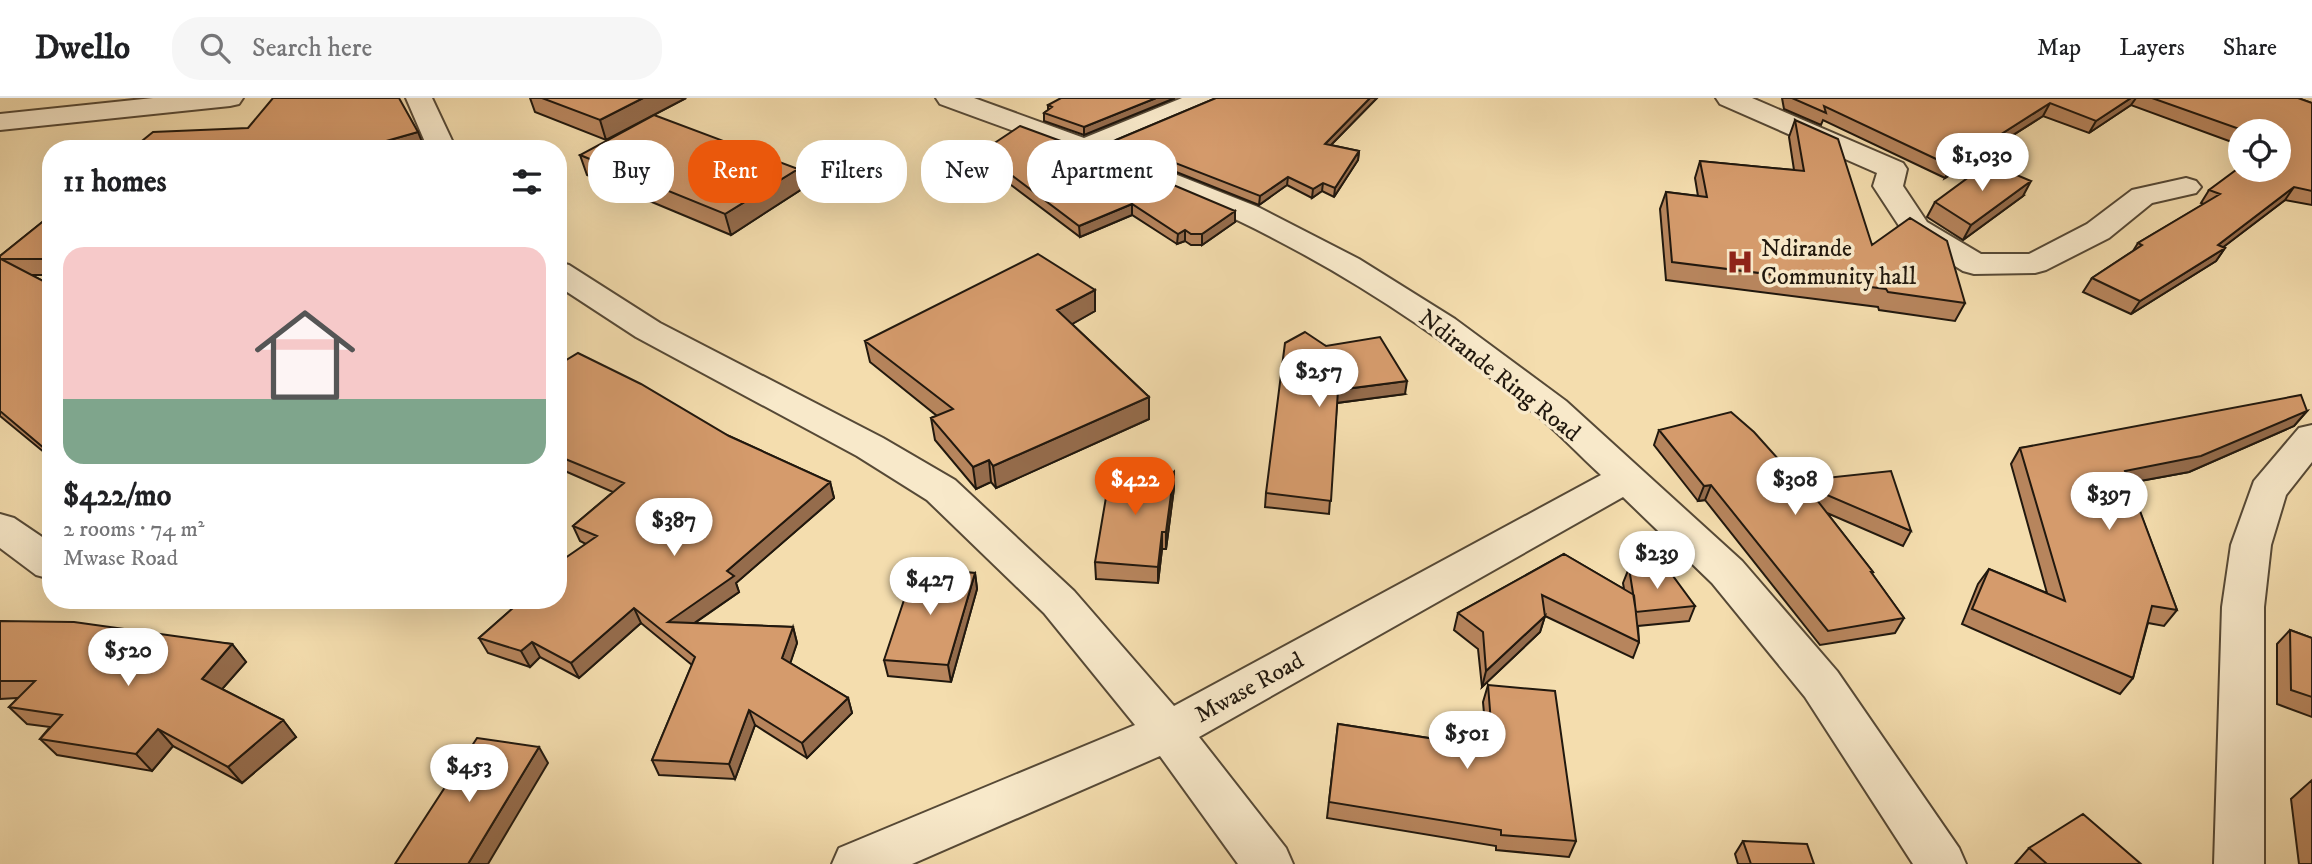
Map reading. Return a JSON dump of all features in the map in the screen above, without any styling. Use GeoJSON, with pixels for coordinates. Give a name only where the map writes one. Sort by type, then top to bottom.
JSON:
{"type":"FeatureCollection","features":[{"type":"Feature","properties":{"kind":"street"},"geometry":{"type":"LineString","coordinates":[[0,122],[230,98]]}},
{"type":"Feature","properties":{"kind":"street"},"geometry":{"type":"LineString","coordinates":[[419,98],[438,140]]}},
{"type":"Feature","properties":{"kind":"street","name":"Ndirande Ring Road"},"geometry":{"type":"LineString","coordinates":[[949,98],[1062,140]]}},
{"type":"Feature","properties":{"kind":"street"},"geometry":{"type":"LineString","coordinates":[[1103,140],[1205,98]]}},
{"type":"Feature","properties":{"kind":"street"},"geometry":{"type":"LineString","coordinates":[[1729,98],[1893,169],[1888,186],[1916,228],[1974,264],[2035,263],[2098,231],[2142,196],[2186,187]]}},
{"type":"Feature","properties":{"kind":"street","name":"Ndirande Ring Road"},"geometry":{"type":"LineString","coordinates":[[1177,185],[1247,213],[1348,266],[1443,326],[1553,409],[1727,572],[1821,684],[1941,864]]}},
{"type":"Feature","properties":{"kind":"street"},"geometry":{"type":"LineString","coordinates":[[567,278],[648,330],[870,447],[941,490],[1059,603],[1168,732],[1268,864]]}},
{"type":"Feature","properties":{"kind":"street"},"geometry":{"type":"LineString","coordinates":[[2239,864],[2243,607],[2251,545],[2268,491],[2312,437]]}},
{"type":"Feature","properties":{"kind":"street","name":"Mwase Road"},"geometry":{"type":"LineString","coordinates":[[857,864],[1168,732],[1625,479]]}},
{"type":"Feature","properties":{"kind":"street"},"geometry":{"type":"LineString","coordinates":[[0,528],[42,558]]}},
{"type":"Feature","properties":{"kind":"building"},"geometry":{"type":"Polygon","coordinates":[[[273,98],[399,98],[418,132],[390,140],[143,140],[153,132],[248,128],[273,98]]]}},
{"type":"Feature","properties":{"kind":"building"},"geometry":{"type":"Polygon","coordinates":[[[542,98],[643,98],[600,120],[542,98]]]}},
{"type":"Feature","properties":{"kind":"building"},"geometry":{"type":"Polygon","coordinates":[[[1061,98],[1156,98],[1084,127],[1044,113],[1052,107],[1048,105],[1061,98]]]}},
{"type":"Feature","properties":{"kind":"building"},"geometry":{"type":"Polygon","coordinates":[[[1216,98],[1370,98],[1325,144],[1359,151],[1335,188],[1323,183],[1313,189],[1288,177],[1260,196],[1177,164],[1177,140],[1116,140],[1216,98]]]}},
{"type":"Feature","properties":{"kind":"building"},"geometry":{"type":"Polygon","coordinates":[[[1792,98],[2131,98],[2096,121],[2050,103],[1951,166],[1824,106],[1826,113],[1792,98]]]}},
{"type":"Feature","properties":{"kind":"building"},"geometry":{"type":"Polygon","coordinates":[[[2152,98],[2298,98],[2312,103],[2312,191],[2294,187],[2218,245],[2225,248],[2140,301],[2092,278],[2142,245],[2138,243],[2220,194],[2209,190],[2228,176],[2228,182],[2291,182],[2291,119],[2228,119],[2228,125],[2152,98]]]}},
{"type":"Feature","properties":{"kind":"building"},"geometry":{"type":"Polygon","coordinates":[[[654,115],[721,140],[688,140],[688,199],[674,193],[674,140],[608,140],[654,115]]]}},
{"type":"Feature","properties":{"kind":"building"},"geometry":{"type":"Polygon","coordinates":[[[1795,120],[1838,139],[1872,245],[1910,218],[1947,241],[1965,303],[1888,292],[1886,289],[1672,262],[1666,192],[1707,197],[1700,161],[1804,171],[1795,120]]]}},
{"type":"Feature","properties":{"kind":"building"},"geometry":{"type":"Polygon","coordinates":[[[1020,126],[1058,140],[1027,140],[1027,187],[1013,176],[1013,140],[999,140],[1020,126]]]}},
{"type":"Feature","properties":{"kind":"building"},"geometry":{"type":"Polygon","coordinates":[[[782,163],[796,170],[782,179],[782,163]]]}},
{"type":"Feature","properties":{"kind":"building"},"geometry":{"type":"Polygon","coordinates":[[[1988,163],[2031,181],[1971,225],[1935,202],[1988,163]]]}},
{"type":"Feature","properties":{"kind":"building"},"geometry":{"type":"Polygon","coordinates":[[[1177,187],[1235,211],[1202,234],[1191,234],[1185,230],[1178,234],[1132,204],[1079,226],[1049,203],[1177,203],[1177,187]]]}},
{"type":"Feature","properties":{"kind":"building"},"geometry":{"type":"Polygon","coordinates":[[[698,203],[743,203],[725,214],[698,203]]]}},
{"type":"Feature","properties":{"kind":"building"},"geometry":{"type":"Polygon","coordinates":[[[42,222],[42,259],[1,259],[42,280],[42,446],[0,411],[0,256],[42,222]]]}},
{"type":"Feature","properties":{"kind":"building"},"geometry":{"type":"Polygon","coordinates":[[[1038,254],[1095,290],[1057,310],[1149,397],[993,466],[989,460],[973,467],[931,418],[953,409],[865,341],[1038,254]]]}},
{"type":"Feature","properties":{"kind":"building"},"geometry":{"type":"Polygon","coordinates":[[[1305,332],[1326,346],[1380,337],[1407,381],[1338,390],[1331,501],[1266,493],[1285,343],[1305,332]]]}},
{"type":"Feature","properties":{"kind":"building"},"geometry":{"type":"Polygon","coordinates":[[[578,353],[641,384],[729,436],[830,482],[727,571],[734,576],[668,622],[793,627],[782,658],[848,698],[802,743],[749,710],[729,764],[652,760],[695,657],[634,608],[571,663],[532,642],[521,651],[479,638],[512,609],[567,609],[567,557],[597,536],[573,526],[624,483],[567,460],[567,360],[578,353]]]}},
{"type":"Feature","properties":{"kind":"building"},"geometry":{"type":"Polygon","coordinates":[[[2301,395],[2307,411],[2201,456],[2125,471],[2177,610],[2152,606],[2133,678],[1972,609],[1989,569],[2065,601],[2020,448],[2301,395]]]}},
{"type":"Feature","properties":{"kind":"building"},"geometry":{"type":"Polygon","coordinates":[[[1731,412],[1754,432],[1798,481],[1891,471],[1911,531],[1806,486],[1873,572],[1904,618],[1828,631],[1711,485],[1704,486],[1659,430],[1731,412]]]}},
{"type":"Feature","properties":{"kind":"building"},"geometry":{"type":"Polygon","coordinates":[[[1111,468],[1174,472],[1158,567],[1095,562],[1111,468]]]}},
{"type":"Feature","properties":{"kind":"building"},"geometry":{"type":"Polygon","coordinates":[[[1564,554],[1634,595],[1639,642],[1542,595],[1545,616],[1486,671],[1483,632],[1458,613],[1564,554]]]}},
{"type":"Feature","properties":{"kind":"building"},"geometry":{"type":"Polygon","coordinates":[[[915,567],[975,573],[948,665],[884,660],[915,567]]]}},
{"type":"Feature","properties":{"kind":"building"},"geometry":{"type":"Polygon","coordinates":[[[1629,568],[1670,572],[1695,606],[1636,612],[1629,568]]]}},
{"type":"Feature","properties":{"kind":"building"},"geometry":{"type":"Polygon","coordinates":[[[0,621],[74,622],[232,644],[202,679],[283,720],[228,767],[158,729],[136,754],[40,739],[62,715],[9,707],[35,681],[0,681],[0,621]]]}},
{"type":"Feature","properties":{"kind":"building"},"geometry":{"type":"Polygon","coordinates":[[[2290,630],[2312,638],[2312,697],[2291,690],[2290,630]]]}},
{"type":"Feature","properties":{"kind":"building"},"geometry":{"type":"Polygon","coordinates":[[[1488,685],[1555,691],[1576,841],[1501,835],[1501,830],[1329,802],[1338,724],[1493,748],[1488,685]]]}},
{"type":"Feature","properties":{"kind":"building"},"geometry":{"type":"Polygon","coordinates":[[[477,738],[539,747],[468,864],[395,864],[477,738]]]}},
{"type":"Feature","properties":{"kind":"building"},"geometry":{"type":"Polygon","coordinates":[[[2083,814],[2141,864],[2047,864],[2029,848],[2083,814]]]}},
{"type":"Feature","properties":{"kind":"building"},"geometry":{"type":"Polygon","coordinates":[[[1743,841],[1807,844],[1814,864],[1751,864],[1743,841]]]}},
{"type":"Feature","properties":{"kind":"place","name":"Ndirande Community hall"},"geometry":{"type":"Point","coordinates":[1740,262]}}]}
